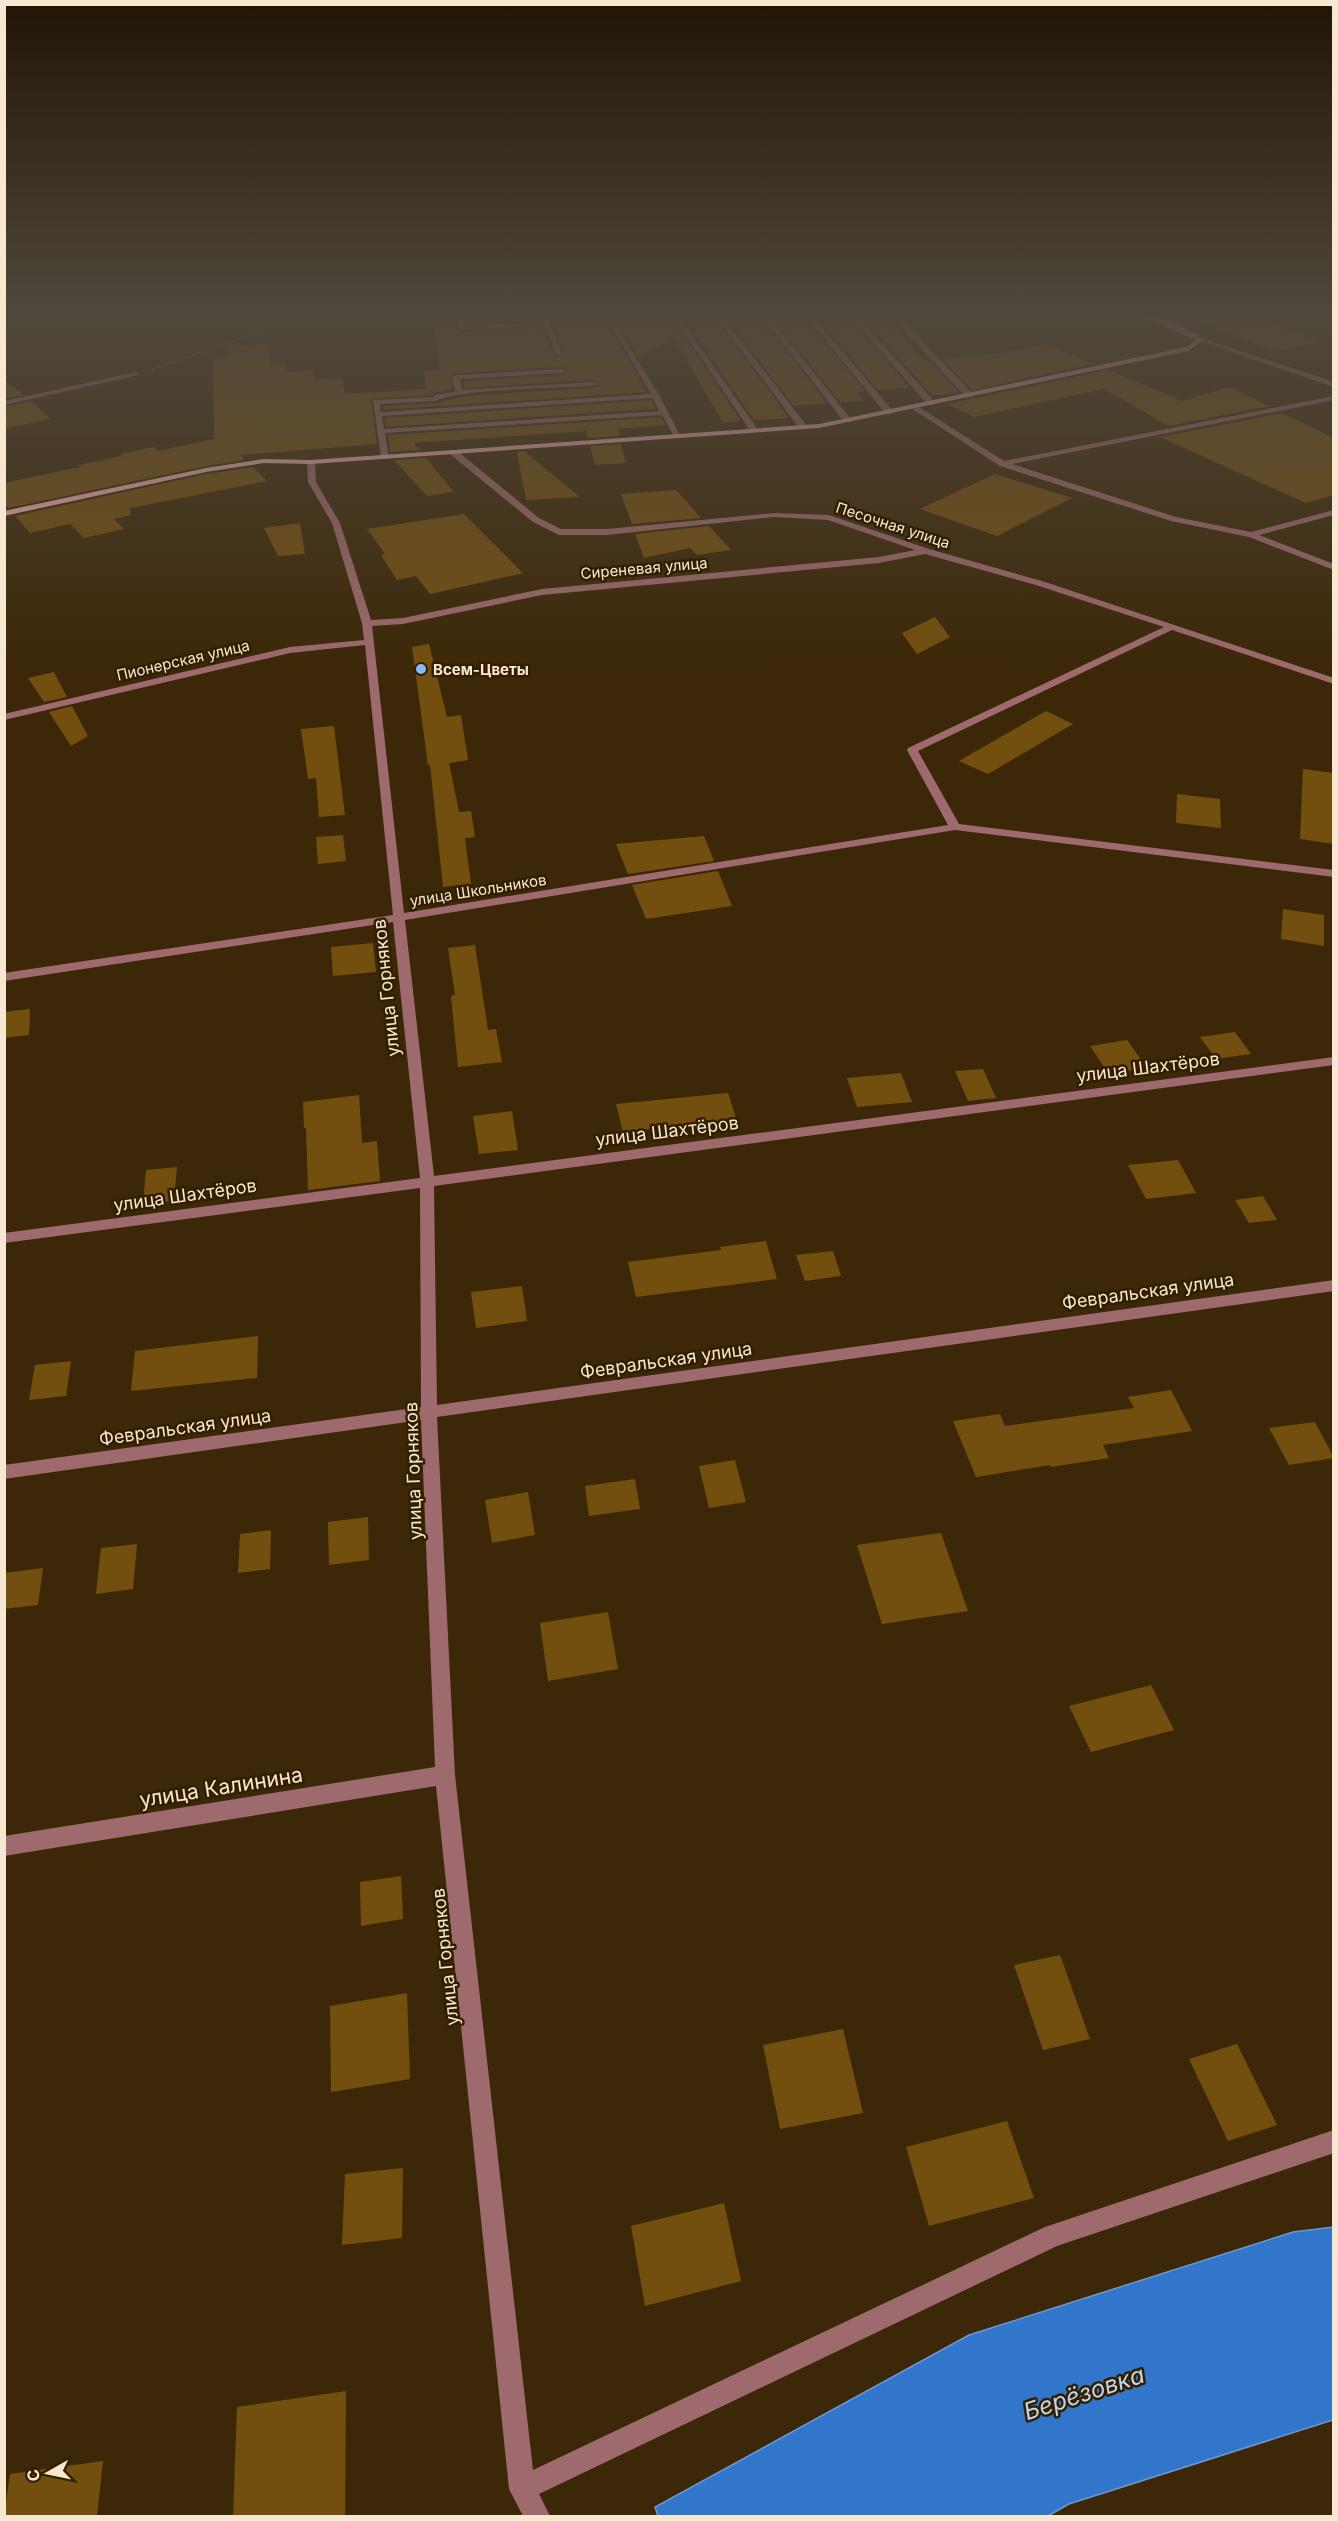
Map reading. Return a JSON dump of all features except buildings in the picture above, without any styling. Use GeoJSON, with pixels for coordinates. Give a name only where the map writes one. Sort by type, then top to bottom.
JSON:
{"type":"FeatureCollection","features":[{"type":"Feature","properties":{"kind":"main road"},"geometry":{"type":"LineString","coordinates":[[4,514],[206,470],[264,460],[311,462],[720,433]]}},
{"type":"Feature","properties":{"kind":"street"},"geometry":{"type":"LineString","coordinates":[[381,433],[385,457]]}},
{"type":"Feature","properties":{"kind":"street"},"geometry":{"type":"LineString","coordinates":[[953,433],[1003,464],[1174,519],[1251,535],[1334,567]]}},
{"type":"Feature","properties":{"kind":"street"},"geometry":{"type":"LineString","coordinates":[[1003,464],[1160,433]]}},
{"type":"Feature","properties":{"kind":"street","name":"Песочная улица"},"geometry":{"type":"LineString","coordinates":[[453,452],[536,520],[559,532],[607,532],[774,515],[829,518],[926,551],[1039,583],[1334,681]]}},
{"type":"Feature","properties":{"kind":"street","name":"улица Горняков"},"geometry":{"type":"LineString","coordinates":[[311,462],[312,482],[336,523],[367,623],[427,1180],[429,1413],[445,1775],[522,2489]]}},
{"type":"Feature","properties":{"kind":"street"},"geometry":{"type":"LineString","coordinates":[[1251,535],[1334,512]]}},
{"type":"Feature","properties":{"kind":"street","name":"Сиреневая улица"},"geometry":{"type":"LineString","coordinates":[[367,623],[403,621],[542,592],[879,560],[926,551]]}},
{"type":"Feature","properties":{"kind":"street"},"geometry":{"type":"LineString","coordinates":[[955,826],[912,750],[1170,627]]}},
{"type":"Feature","properties":{"kind":"street","name":"Пионерская улица"},"geometry":{"type":"LineString","coordinates":[[4,717],[290,650],[369,642]]}},
{"type":"Feature","properties":{"kind":"street","name":"улица Школьников"},"geometry":{"type":"LineString","coordinates":[[4,976],[398,918],[955,826],[1334,874]]}},
{"type":"Feature","properties":{"kind":"street","name":"улица Шахтёров"},"geometry":{"type":"LineString","coordinates":[[4,1238],[1334,1061]]}},
{"type":"Feature","properties":{"kind":"street","name":"Февральская улица"},"geometry":{"type":"LineString","coordinates":[[4,1472],[1334,1285]]}},
{"type":"Feature","properties":{"kind":"street","name":"улица Калинина"},"geometry":{"type":"LineString","coordinates":[[4,1846],[445,1775]]}},
{"type":"Feature","properties":{"kind":"street"},"geometry":{"type":"LineString","coordinates":[[537,2517],[522,2489],[1053,2235],[1334,2141]]}},
{"type":"Feature","properties":{"kind":"water","name":"Берёзовка"},"geometry":{"type":"Polygon","coordinates":[[[1333,2227],[1333,2420],[1069,2504],[1048,2516],[658,2516],[655,2507],[969,2335],[1293,2232],[1333,2227]]]}},
{"type":"Feature","properties":{"kind":"place","name":"Всем-Цветы"},"geometry":{"type":"Point","coordinates":[421,669]}}]}
